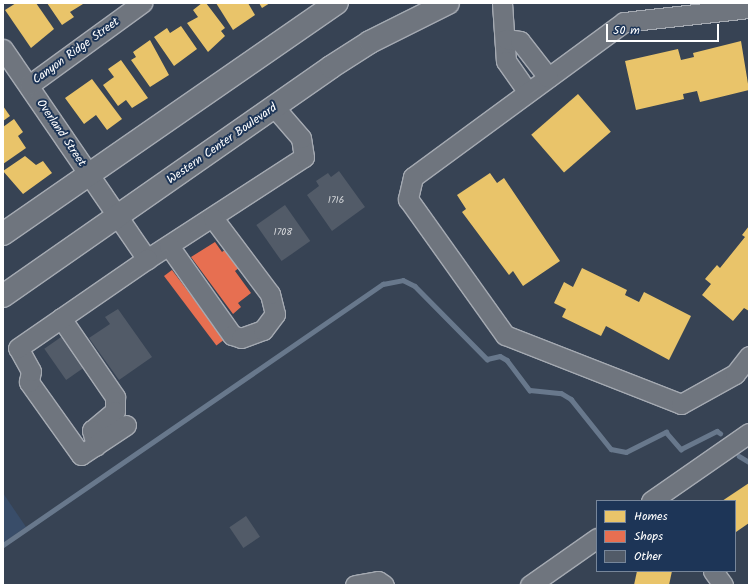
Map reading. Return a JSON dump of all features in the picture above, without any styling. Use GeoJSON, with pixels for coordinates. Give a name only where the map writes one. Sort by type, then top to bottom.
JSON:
{"type":"FeatureCollection","features":[{"type":"Feature","properties":{"kind":"main road"},"geometry":{"type":"LineString","coordinates":[[3,234],[338,3]]}},
{"type":"Feature","properties":{"kind":"main road","name":"Western Center Boulevard"},"geometry":{"type":"LineString","coordinates":[[3,296],[118,218],[370,42],[448,3]]}},
{"type":"Feature","properties":{"kind":"street","name":"Canyon Ridge Street"},"geometry":{"type":"LineString","coordinates":[[29,86],[142,3]]}},
{"type":"Feature","properties":{"kind":"street"},"geometry":{"type":"LineString","coordinates":[[502,3],[506,39],[503,51],[506,61],[528,92]]}},
{"type":"Feature","properties":{"kind":"street"},"geometry":{"type":"LineString","coordinates":[[749,8],[624,22],[414,177],[408,199],[505,334],[681,404],[735,374],[749,356]]}},
{"type":"Feature","properties":{"kind":"street"},"geometry":{"type":"LineString","coordinates":[[506,39],[520,41],[548,78]]}},
{"type":"Feature","properties":{"kind":"street","name":"Overland Street"},"geometry":{"type":"LineString","coordinates":[[3,49],[147,259]]}},
{"type":"Feature","properties":{"kind":"street"},"geometry":{"type":"LineString","coordinates":[[126,425],[81,455],[29,382],[31,371],[18,348],[147,259],[213,218],[304,157],[301,138],[275,108]]}},
{"type":"Feature","properties":{"kind":"street"},"geometry":{"type":"LineString","coordinates":[[169,246],[232,335],[241,338],[263,330],[275,314],[270,294],[213,218]]}},
{"type":"Feature","properties":{"kind":"street"},"geometry":{"type":"LineString","coordinates":[[61,318],[115,397],[115,411],[92,430],[96,445]]}},
{"type":"Feature","properties":{"kind":"street"},"geometry":{"type":"LineString","coordinates":[[658,499],[749,433]]}},
{"type":"Feature","properties":{"kind":"street"},"geometry":{"type":"LineString","coordinates":[[530,585],[596,539]]}},
{"type":"Feature","properties":{"kind":"street"},"geometry":{"type":"LineString","coordinates":[[714,572],[723,585]]}},
{"type":"Feature","properties":{"kind":"street"},"geometry":{"type":"LineString","coordinates":[[355,585],[378,581],[384,585]]}},
{"type":"Feature","properties":{"kind":"shaded area"},"geometry":{"type":"Polygon","coordinates":[[[3,493],[26,527],[3,543],[3,493]]]}},
{"type":"Feature","properties":{"kind":"building: Homes"},"geometry":{"type":"Polygon","coordinates":[[[16,3],[36,3],[54,29],[31,48],[5,10],[16,3]]]}},
{"type":"Feature","properties":{"kind":"building: Homes"},"geometry":{"type":"Polygon","coordinates":[[[47,3],[83,4],[70,12],[74,17],[62,25],[47,3]]]}},
{"type":"Feature","properties":{"kind":"building: Homes"},"geometry":{"type":"Polygon","coordinates":[[[202,3],[206,3],[225,28],[221,31],[225,36],[208,52],[187,23],[198,17],[193,10],[202,3]]]}},
{"type":"Feature","properties":{"kind":"building: Homes"},"geometry":{"type":"Polygon","coordinates":[[[216,3],[248,3],[255,15],[233,30],[216,3]]]}},
{"type":"Feature","properties":{"kind":"building: Homes"},"geometry":{"type":"Polygon","coordinates":[[[259,3],[270,3],[262,8],[259,3]]]}},
{"type":"Feature","properties":{"kind":"building: Homes"},"geometry":{"type":"Polygon","coordinates":[[[181,26],[197,49],[174,66],[154,37],[167,28],[170,33],[181,26]]]}},
{"type":"Feature","properties":{"kind":"building: Homes"},"geometry":{"type":"Polygon","coordinates":[[[150,40],[169,75],[150,87],[131,60],[136,57],[133,52],[150,40]]]}},
{"type":"Feature","properties":{"kind":"building: Homes"},"geometry":{"type":"Polygon","coordinates":[[[741,41],[749,90],[700,102],[697,91],[683,94],[684,99],[636,110],[625,61],[678,49],[681,60],[694,57],[693,53],[741,41]]]}},
{"type":"Feature","properties":{"kind":"building: Homes"},"geometry":{"type":"Polygon","coordinates":[[[121,60],[148,98],[132,108],[126,100],[118,106],[103,85],[114,77],[108,69],[121,60]]]}},
{"type":"Feature","properties":{"kind":"building: Homes"},"geometry":{"type":"Polygon","coordinates":[[[92,79],[122,119],[107,130],[96,115],[84,124],[65,98],[92,79]]]}},
{"type":"Feature","properties":{"kind":"building: Homes"},"geometry":{"type":"Polygon","coordinates":[[[578,94],[611,132],[564,172],[531,135],[578,94]]]}},
{"type":"Feature","properties":{"kind":"building: Homes"},"geometry":{"type":"Polygon","coordinates":[[[3,106],[10,116],[3,121],[3,106]]]}},
{"type":"Feature","properties":{"kind":"building: Homes"},"geometry":{"type":"Polygon","coordinates":[[[14,119],[23,132],[18,136],[26,148],[3,164],[3,127],[14,119]]]}},
{"type":"Feature","properties":{"kind":"building: Homes"},"geometry":{"type":"Polygon","coordinates":[[[25,156],[36,165],[43,161],[52,173],[23,194],[3,171],[25,156]]]}},
{"type":"Feature","properties":{"kind":"building: Homes"},"geometry":{"type":"Polygon","coordinates":[[[490,173],[497,183],[504,178],[560,261],[523,286],[513,271],[509,275],[462,212],[466,209],[457,195],[490,173]]]}},
{"type":"Feature","properties":{"kind":"building: Homes"},"geometry":{"type":"Polygon","coordinates":[[[749,226],[749,311],[744,308],[733,321],[702,295],[711,284],[705,279],[717,265],[720,268],[745,237],[742,235],[749,226]]]}},
{"type":"Feature","properties":{"kind":"building: Homes"},"geometry":{"type":"Polygon","coordinates":[[[582,268],[627,290],[625,295],[639,302],[644,292],[691,316],[669,360],[606,326],[601,336],[562,317],[566,309],[554,303],[564,282],[573,287],[582,268]]]}},
{"type":"Feature","properties":{"kind":"building: Homes"},"geometry":{"type":"Polygon","coordinates":[[[749,483],[749,523],[736,532],[736,500],[724,500],[749,483]]]}},
{"type":"Feature","properties":{"kind":"building: Homes"},"geometry":{"type":"Polygon","coordinates":[[[637,572],[672,572],[669,585],[634,585],[637,572]]]}},
{"type":"Feature","properties":{"kind":"building: Shops"},"geometry":{"type":"Polygon","coordinates":[[[215,242],[222,252],[226,249],[240,267],[235,271],[251,293],[238,303],[241,307],[233,314],[191,257],[215,242]]]}},
{"type":"Feature","properties":{"kind":"building: Shops"},"geometry":{"type":"Polygon","coordinates":[[[172,270],[224,339],[216,345],[164,276],[172,270]]]}},
{"type":"Feature","properties":{"kind":"building: Other"},"geometry":{"type":"Polygon","coordinates":[[[339,171],[365,207],[332,231],[307,195],[319,186],[316,181],[328,173],[331,177],[339,171]]]}},
{"type":"Feature","properties":{"kind":"building: Other"},"geometry":{"type":"Polygon","coordinates":[[[285,205],[310,241],[282,261],[256,225],[285,205]]]}},
{"type":"Feature","properties":{"kind":"building: Other"},"geometry":{"type":"Polygon","coordinates":[[[118,309],[152,357],[119,380],[89,338],[110,324],[105,317],[118,309]]]}},
{"type":"Feature","properties":{"kind":"building: Other"},"geometry":{"type":"Polygon","coordinates":[[[64,335],[86,366],[66,380],[44,349],[64,335]]]}},
{"type":"Feature","properties":{"kind":"building: Other"},"geometry":{"type":"Polygon","coordinates":[[[246,516],[260,537],[243,548],[229,527],[246,516]]]}},
{"type":"Feature","properties":{"kind":"waterway"},"geometry":{"type":"LineString","coordinates":[[3,545],[383,284],[403,280],[415,286],[487,359],[500,356],[507,360],[530,390],[561,393],[571,399],[611,449],[626,452],[666,432],[681,449],[717,431],[720,433]]}},
{"type":"Feature","properties":{"kind":"waterway"},"geometry":{"type":"LineString","coordinates":[[739,456],[749,462]]}}]}
